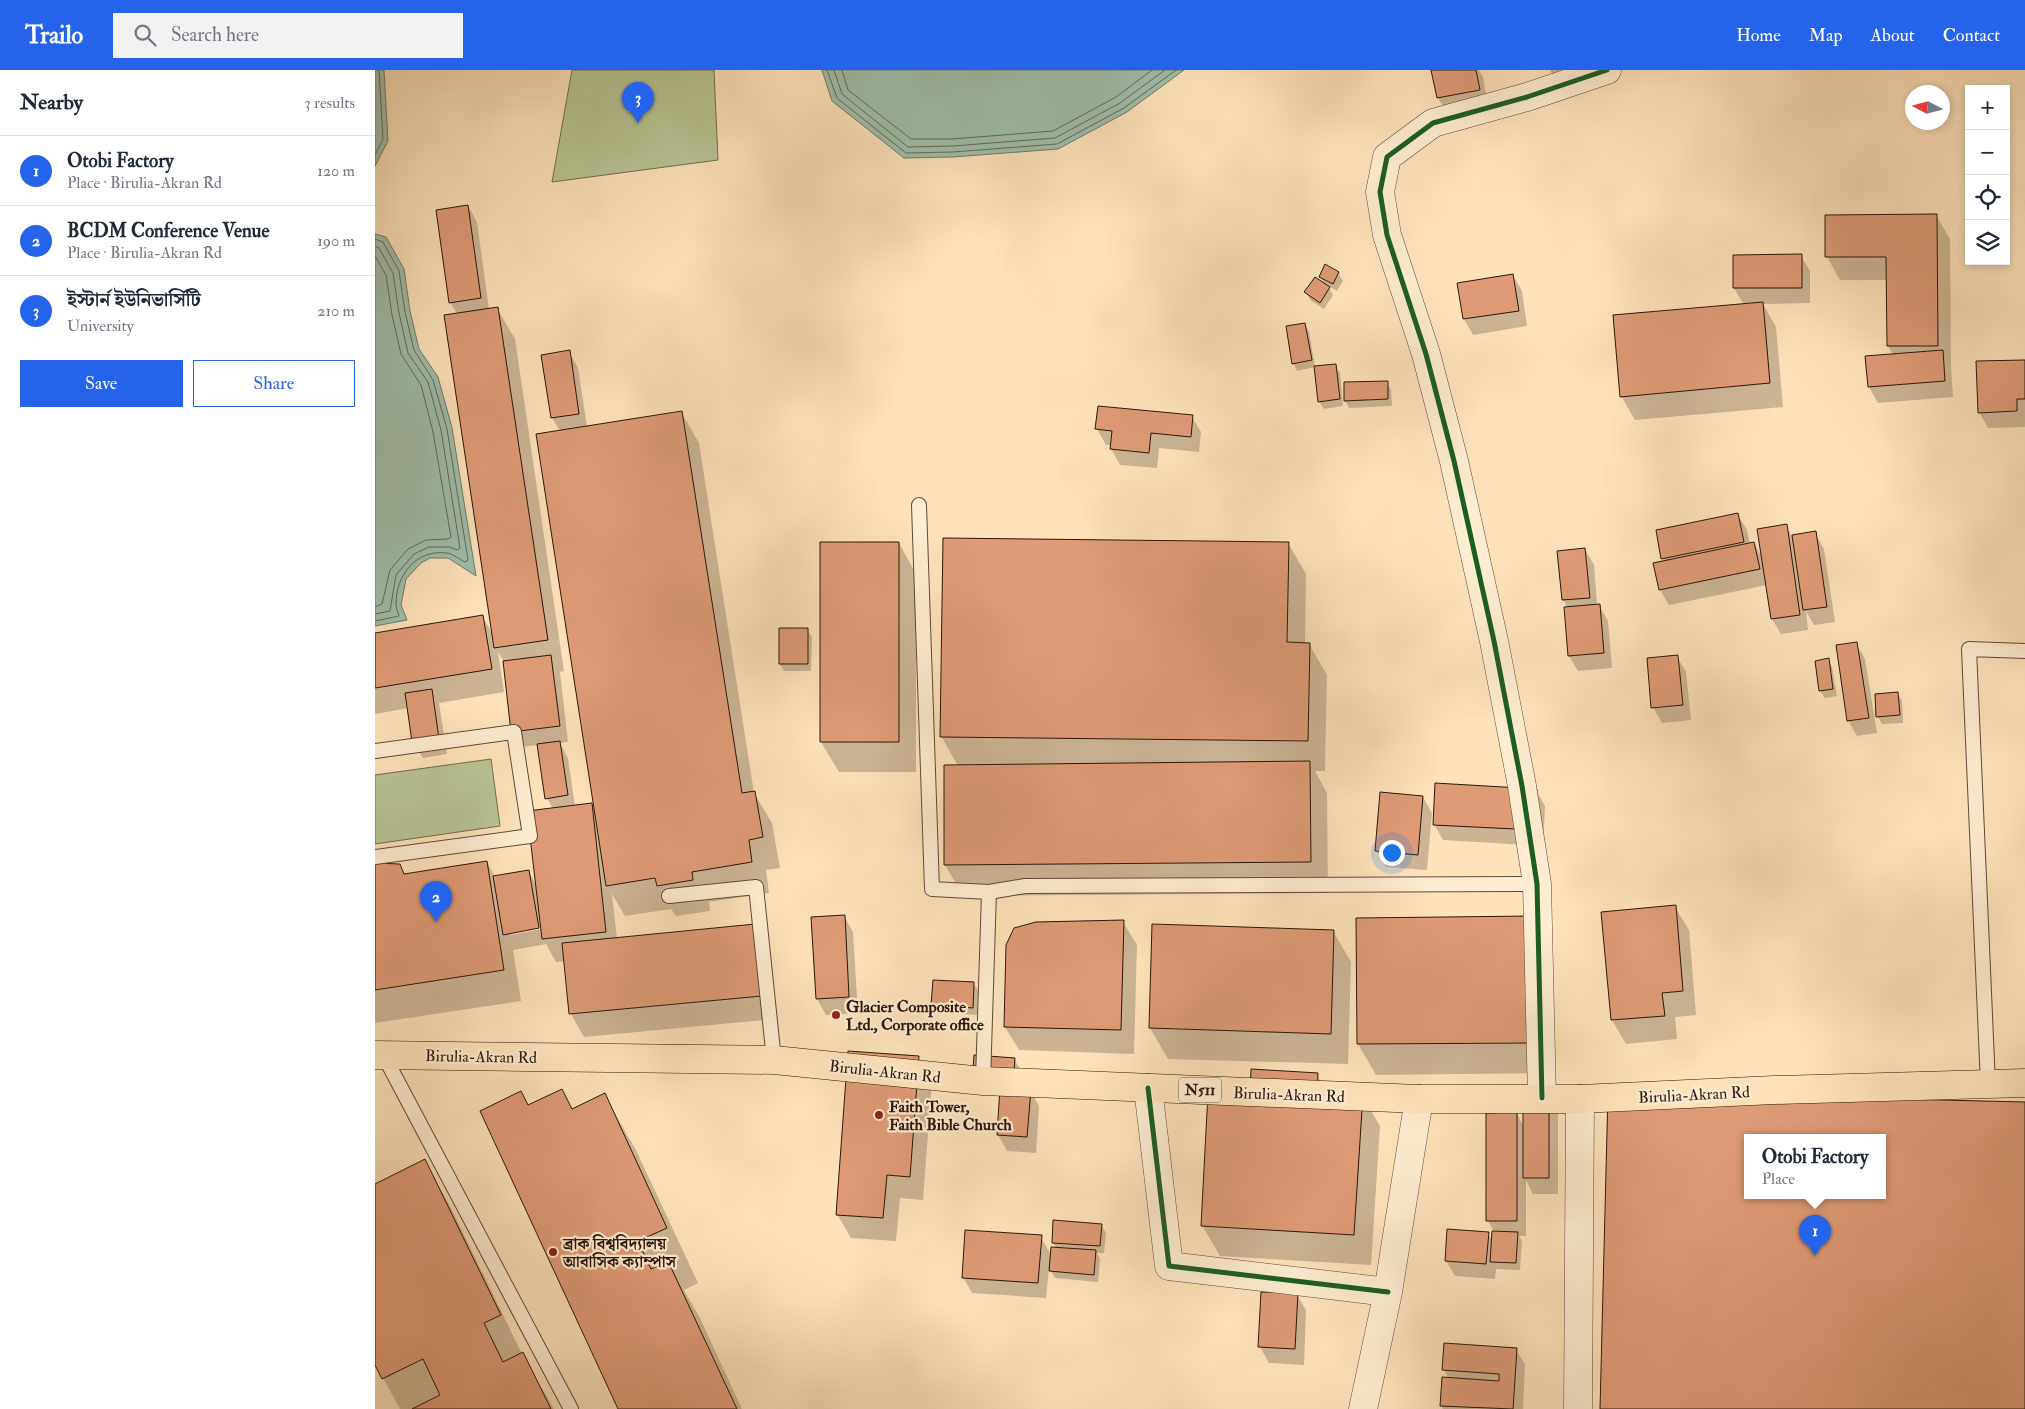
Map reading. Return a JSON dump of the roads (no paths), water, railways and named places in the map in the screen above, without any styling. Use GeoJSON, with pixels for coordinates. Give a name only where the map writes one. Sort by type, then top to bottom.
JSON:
{"type":"FeatureCollection","features":[{"type":"Feature","properties":{"kind":"highway","name":"Birulia-Akran Rd"},"geometry":{"type":"LineString","coordinates":[[379,1055],[774,1060],[983,1081],[1419,1099],[1580,1099],[2025,1083]]}},
{"type":"Feature","properties":{"kind":"street"},"geometry":{"type":"LineString","coordinates":[[1541,1098],[1537,884],[1522,786],[1494,641],[1454,461],[1426,354],[1387,235],[1380,192],[1387,157],[1433,123],[1527,97],[1607,70]]}},
{"type":"Feature","properties":{"kind":"street"},"geometry":{"type":"LineString","coordinates":[[1148,1088],[1169,1266],[1388,1292]]}},
{"type":"Feature","properties":{"kind":"street"},"geometry":{"type":"LineString","coordinates":[[1363,1409],[1388,1292],[1419,1099]]}},
{"type":"Feature","properties":{"kind":"street"},"geometry":{"type":"LineString","coordinates":[[1578,1409],[1580,1099]]}},
{"type":"Feature","properties":{"kind":"lane"},"geometry":{"type":"LineString","coordinates":[[919,505],[932,890],[989,892],[1025,886],[1537,884]]}},
{"type":"Feature","properties":{"kind":"lane"},"geometry":{"type":"LineString","coordinates":[[1988,1084],[1969,649],[2025,651]]}},
{"type":"Feature","properties":{"kind":"lane"},"geometry":{"type":"LineString","coordinates":[[375,751],[514,732],[530,836],[375,857]]}},
{"type":"Feature","properties":{"kind":"lane"},"geometry":{"type":"LineString","coordinates":[[669,896],[756,887],[774,1060]]}},
{"type":"Feature","properties":{"kind":"lane"},"geometry":{"type":"LineString","coordinates":[[983,1081],[989,892]]}},
{"type":"Feature","properties":{"kind":"lane"},"geometry":{"type":"LineString","coordinates":[[379,1055],[571,1409]]}},
{"type":"Feature","properties":{"kind":"water"},"geometry":{"type":"Polygon","coordinates":[[[375,70],[384,70],[388,141],[375,166],[375,70]]]}},
{"type":"Feature","properties":{"kind":"water"},"geometry":{"type":"Polygon","coordinates":[[[822,70],[1184,70],[1127,112],[1058,149],[953,157],[904,158],[832,101],[822,70]]]}},
{"type":"Feature","properties":{"kind":"water"},"geometry":{"type":"Polygon","coordinates":[[[375,234],[386,237],[404,269],[410,311],[419,349],[438,377],[452,428],[476,576],[448,558],[430,558],[421,563],[406,579],[401,605],[407,620],[375,626],[375,234]]]}},
{"type":"Feature","properties":{"kind":"place","name":"ইস্টার্ন ইউনিভার্সিটি"},"geometry":{"type":"Point","coordinates":[638,123]}},
{"type":"Feature","properties":{"kind":"place","name":"BCDM Conference Venue"},"geometry":{"type":"Point","coordinates":[436,922]}},
{"type":"Feature","properties":{"kind":"place","name":"Glacier Composite Ltd., Corporate office"},"geometry":{"type":"Point","coordinates":[836,1015]}},
{"type":"Feature","properties":{"kind":"place","name":"Faith Tower, Faith Bible Church"},"geometry":{"type":"Point","coordinates":[879,1115]}},
{"type":"Feature","properties":{"kind":"place","name":"ব্রাক বিশ্ববিদ্যালয় আবাসিক ক্যাম্পাস"},"geometry":{"type":"Point","coordinates":[553,1252]}},
{"type":"Feature","properties":{"kind":"place","name":"Otobi Factory"},"geometry":{"type":"Point","coordinates":[1815,1256]}}]}
